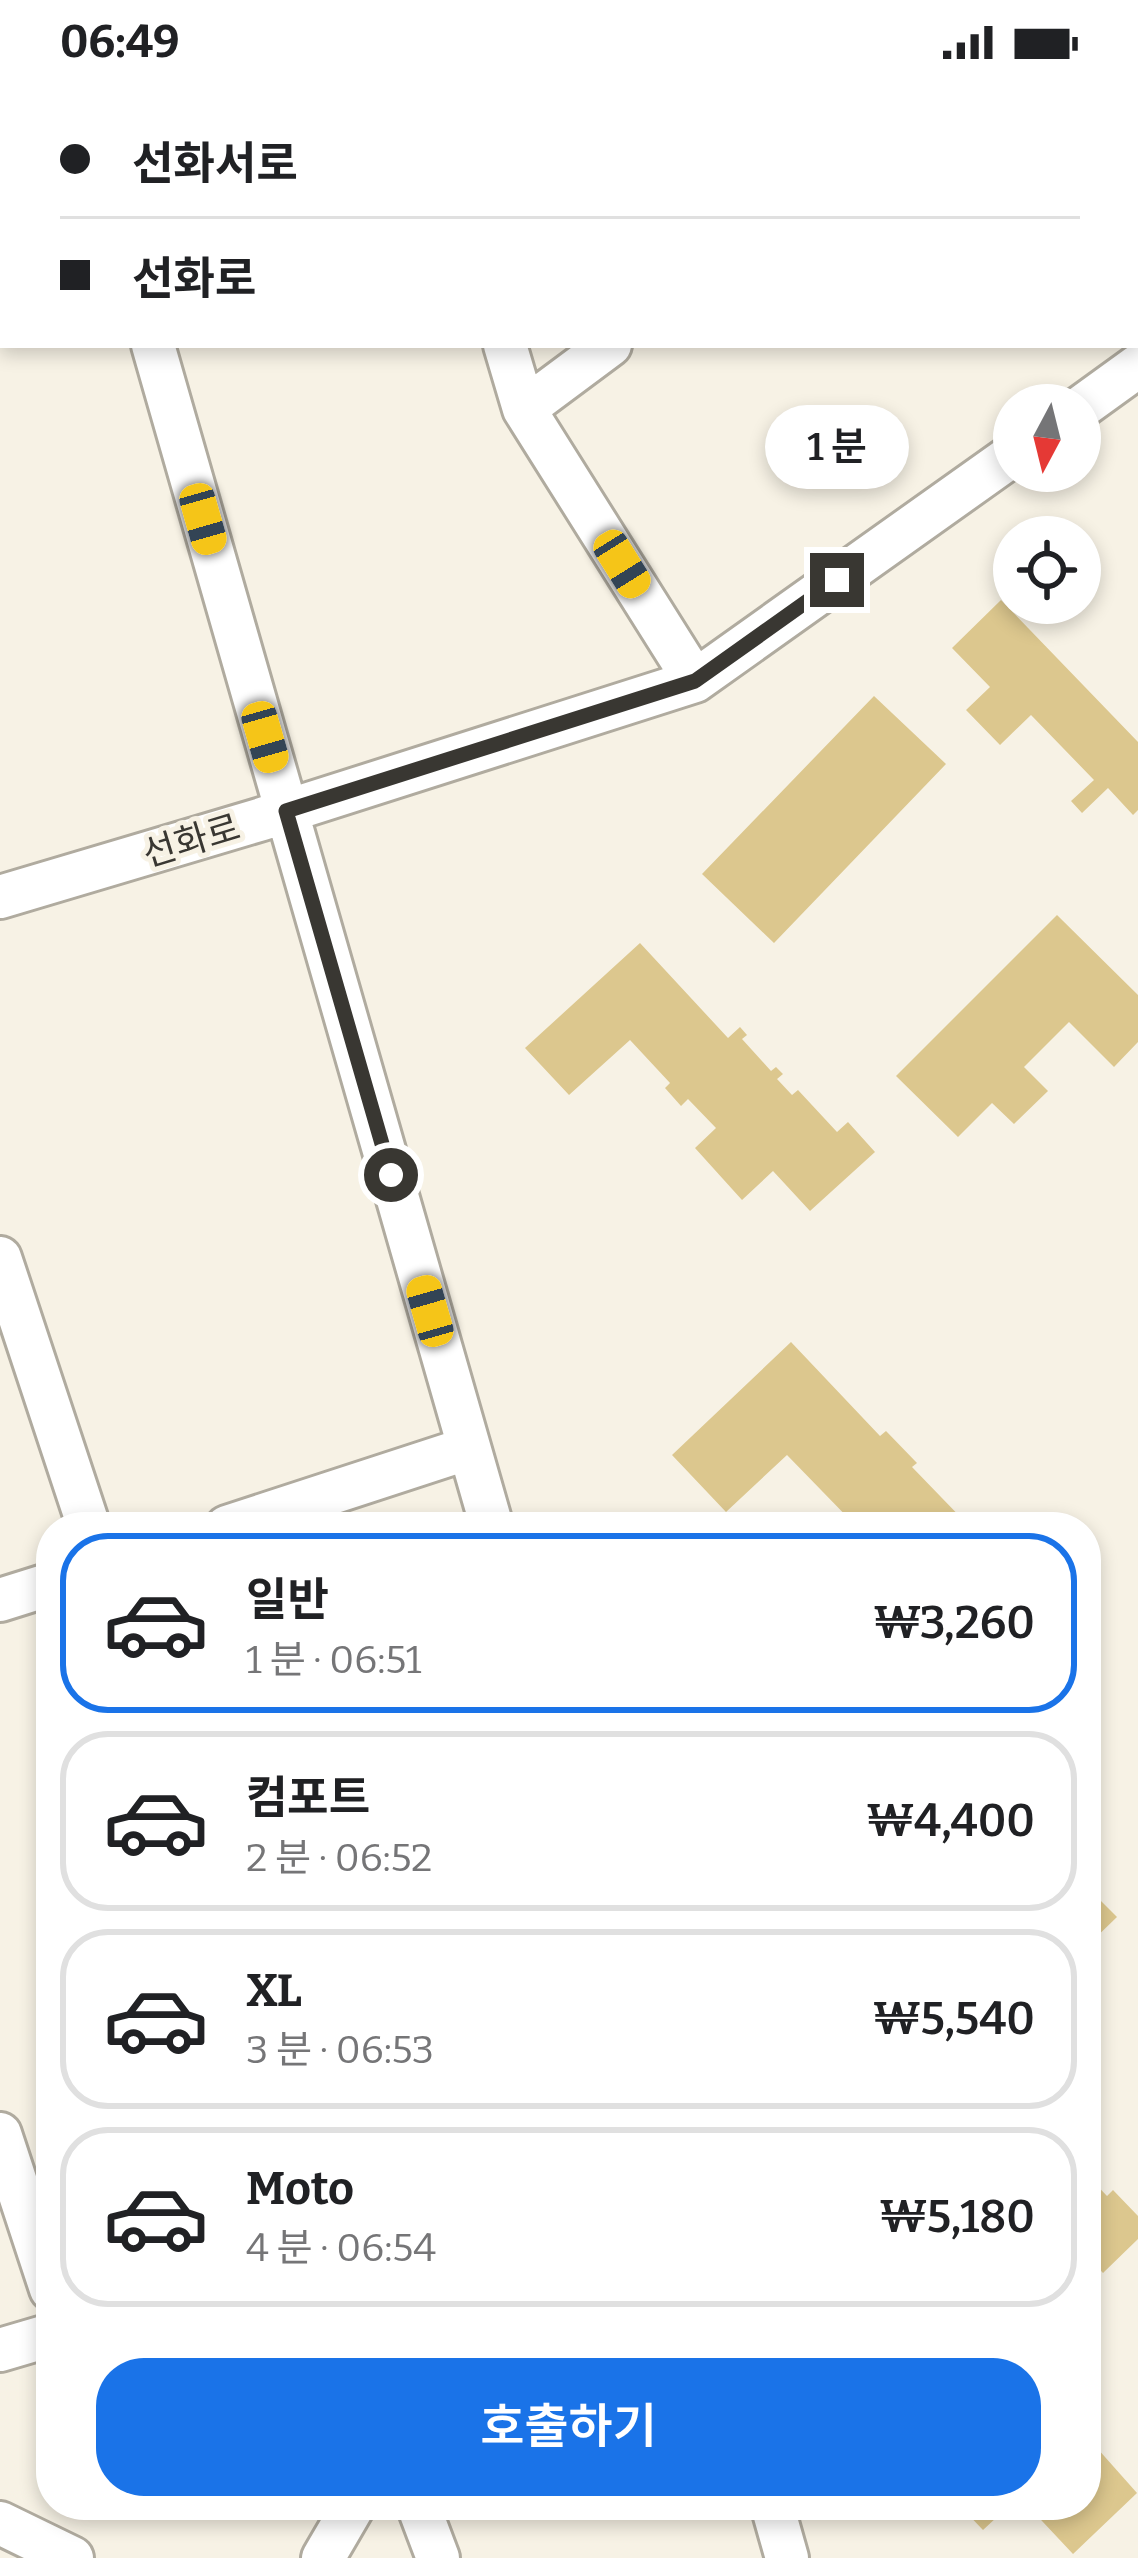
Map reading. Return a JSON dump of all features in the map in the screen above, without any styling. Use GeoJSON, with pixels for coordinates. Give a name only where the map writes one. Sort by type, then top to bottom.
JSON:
{"type":"FeatureCollection","features":[{"type":"Feature","properties":{"kind":"street"},"geometry":{"type":"LineString","coordinates":[[154,348],[488,1512]]}},
{"type":"Feature","properties":{"kind":"street"},"geometry":{"type":"LineString","coordinates":[[506,348],[524,409],[695,681]]}},
{"type":"Feature","properties":{"kind":"street"},"geometry":{"type":"LineString","coordinates":[[524,409],[606,348]]}},
{"type":"Feature","properties":{"kind":"street"},"geometry":{"type":"LineString","coordinates":[[1101,393],[1138,367]]}},
{"type":"Feature","properties":{"kind":"street","name":"선화로"},"geometry":{"type":"LineString","coordinates":[[0,897],[695,681],[993,469]]}},
{"type":"Feature","properties":{"kind":"street"},"geometry":{"type":"LineString","coordinates":[[1,1263],[84,1512]]}},
{"type":"Feature","properties":{"kind":"street"},"geometry":{"type":"LineString","coordinates":[[273,1512],[469,1448]]}},
{"type":"Feature","properties":{"kind":"street"},"geometry":{"type":"LineString","coordinates":[[0,1600],[36,1589]]}},
{"type":"Feature","properties":{"kind":"street"},"geometry":{"type":"LineString","coordinates":[[0,2134],[36,2243]]}},
{"type":"Feature","properties":{"kind":"street"},"geometry":{"type":"LineString","coordinates":[[0,2350],[36,2339]]}},
{"type":"Feature","properties":{"kind":"street"},"geometry":{"type":"LineString","coordinates":[[323,2558],[345,2520]]}},
{"type":"Feature","properties":{"kind":"street"},"geometry":{"type":"LineString","coordinates":[[424,2520],[438,2558]]}},
{"type":"Feature","properties":{"kind":"street"},"geometry":{"type":"LineString","coordinates":[[776,2520],[787,2558]]}},
{"type":"Feature","properties":{"kind":"street"},"geometry":{"type":"LineString","coordinates":[[0,2523],[72,2558]]}},
{"type":"Feature","properties":{"kind":"building"},"geometry":{"type":"Polygon","coordinates":[[[993,608],[993,624],[1024,624],[1138,742],[1138,810],[1133,815],[1108,788],[1082,813],[1071,801],[1094,780],[1031,715],[1000,745],[966,710],[990,687],[952,648],[993,608]]]}},
{"type":"Feature","properties":{"kind":"building"},"geometry":{"type":"Polygon","coordinates":[[[874,696],[946,764],[774,943],[702,874],[874,696]]]}},
{"type":"Feature","properties":{"kind":"building"},"geometry":{"type":"Polygon","coordinates":[[[1057,915],[1138,995],[1138,1042],[1114,1067],[1069,1022],[1024,1067],[1048,1091],[1014,1124],[992,1103],[958,1137],[896,1076],[1057,915]]]}},
{"type":"Feature","properties":{"kind":"building"},"geometry":{"type":"Polygon","coordinates":[[[640,943],[728,1038],[740,1027],[747,1035],[742,1039],[771,1071],[776,1067],[783,1074],[777,1079],[792,1095],[798,1090],[837,1132],[848,1122],[875,1152],[810,1211],[773,1171],[742,1200],[695,1148],[716,1128],[688,1099],[681,1106],[665,1088],[670,1083],[630,1040],[569,1095],[525,1048],[640,943]]]}},
{"type":"Feature","properties":{"kind":"building"},"geometry":{"type":"Polygon","coordinates":[[[791,1342],[880,1436],[886,1431],[917,1463],[912,1467],[956,1512],[842,1512],[787,1455],[726,1512],[672,1455],[791,1342]]]}},
{"type":"Feature","properties":{"kind":"building"},"geometry":{"type":"Polygon","coordinates":[[[1101,1901],[1117,1917],[1101,1932],[1101,1901]]]}},
{"type":"Feature","properties":{"kind":"building"},"geometry":{"type":"Polygon","coordinates":[[[1101,2190],[1107,2196],[1113,2190],[1138,2216],[1138,2239],[1103,2273],[1101,2190]]]}},
{"type":"Feature","properties":{"kind":"building"},"geometry":{"type":"Polygon","coordinates":[[[1101,2452],[1137,2493],[1073,2554],[1041,2520],[1101,2520],[1101,2452]]]}},
{"type":"Feature","properties":{"kind":"building"},"geometry":{"type":"Polygon","coordinates":[[[973,2520],[994,2520],[983,2530],[973,2520]]]}},
{"type":"Feature","properties":{"kind":"route"},"geometry":{"type":"LineString","coordinates":[[391,1175],[286,811],[695,681],[837,580]]}}]}
